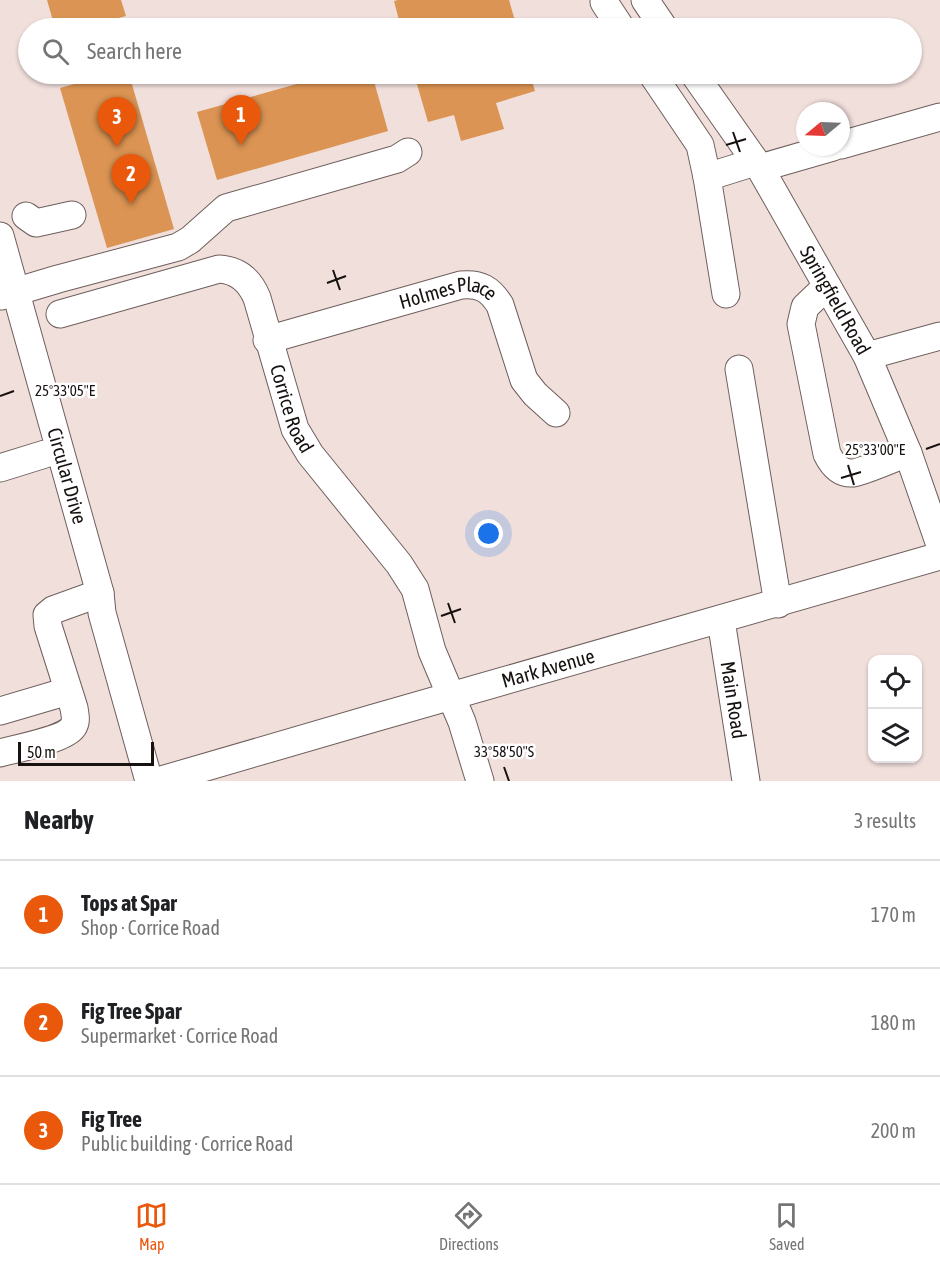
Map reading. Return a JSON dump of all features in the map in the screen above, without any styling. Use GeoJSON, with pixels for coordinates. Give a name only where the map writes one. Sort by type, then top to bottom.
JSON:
{"type":"FeatureCollection","features":[{"type":"Feature","properties":{"kind":"street"},"geometry":{"type":"LineString","coordinates":[[604,2],[614,18]]}},
{"type":"Feature","properties":{"kind":"street"},"geometry":{"type":"LineString","coordinates":[[659,84],[700,145],[726,294]]}},
{"type":"Feature","properties":{"kind":"street","name":"Springfield Road"},"geometry":{"type":"LineString","coordinates":[[701,84],[758,165],[867,356],[908,453],[940,545]]}},
{"type":"Feature","properties":{"kind":"street"},"geometry":{"type":"LineString","coordinates":[[850,142],[940,117]]}},
{"type":"Feature","properties":{"kind":"street"},"geometry":{"type":"LineString","coordinates":[[6,294],[178,247],[190,240],[226,208],[397,159],[408,152]]}},
{"type":"Feature","properties":{"kind":"street"},"geometry":{"type":"LineString","coordinates":[[707,177],[796,156]]}},
{"type":"Feature","properties":{"kind":"street"},"geometry":{"type":"LineString","coordinates":[[26,216],[36,223],[72,214]]}},
{"type":"Feature","properties":{"kind":"street","name":"Circular Drive"},"geometry":{"type":"LineString","coordinates":[[0,236],[6,294],[45,454],[97,601]]}},
{"type":"Feature","properties":{"kind":"street","name":"Corrice Road"},"geometry":{"type":"LineString","coordinates":[[60,314],[219,269],[237,273],[253,288],[288,412],[301,441],[409,577],[415,589],[432,651],[462,722],[480,781]]}},
{"type":"Feature","properties":{"kind":"street","name":"Holmes Place"},"geometry":{"type":"LineString","coordinates":[[267,340],[461,285],[475,284],[488,289],[500,305],[524,380],[529,388],[556,413]]}},
{"type":"Feature","properties":{"kind":"street"},"geometry":{"type":"LineString","coordinates":[[827,286],[805,307],[801,324],[827,454],[832,464],[840,470],[853,473],[908,453]]}},
{"type":"Feature","properties":{"kind":"street","name":"Circular Drive"},"geometry":{"type":"LineString","coordinates":[[6,294],[148,781]]}},
{"type":"Feature","properties":{"kind":"street"},"geometry":{"type":"LineString","coordinates":[[867,356],[940,336]]}},
{"type":"Feature","properties":{"kind":"street"},"geometry":{"type":"LineString","coordinates":[[739,369],[778,604]]}},
{"type":"Feature","properties":{"kind":"street"},"geometry":{"type":"LineString","coordinates":[[0,468],[45,454]]}},
{"type":"Feature","properties":{"kind":"street","name":"Mark Avenue"},"geometry":{"type":"LineString","coordinates":[[158,781],[450,695],[778,604],[940,556]]}},
{"type":"Feature","properties":{"kind":"street"},"geometry":{"type":"LineString","coordinates":[[0,753],[64,735],[75,725],[76,719],[48,626],[47,615],[53,610],[97,601]]}},
{"type":"Feature","properties":{"kind":"street","name":"Main Road"},"geometry":{"type":"LineString","coordinates":[[721,620],[746,781]]}},
{"type":"Feature","properties":{"kind":"street"},"geometry":{"type":"LineString","coordinates":[[0,711],[68,691]]}},
{"type":"Feature","properties":{"kind":"building"},"geometry":{"type":"Polygon","coordinates":[[[47,0],[121,0],[126,16],[119,18],[52,18],[47,0]]]}},
{"type":"Feature","properties":{"kind":"building"},"geometry":{"type":"Polygon","coordinates":[[[509,0],[514,18],[398,18],[394,1],[509,0]]]}},
{"type":"Feature","properties":{"kind":"building"},"geometry":{"type":"Polygon","coordinates":[[[74,84],[132,84],[174,229],[107,248],[60,88],[74,84]]]}},
{"type":"Feature","properties":{"kind":"building"},"geometry":{"type":"Polygon","coordinates":[[[296,84],[375,84],[388,131],[217,180],[197,112],[296,84]]]}},
{"type":"Feature","properties":{"kind":"building"},"geometry":{"type":"Polygon","coordinates":[[[417,84],[533,84],[535,91],[496,103],[504,129],[461,141],[454,115],[428,122],[417,84]]]}},
{"type":"Feature","properties":{"kind":"place","name":"Tops at Spar"},"geometry":{"type":"Point","coordinates":[241,145]}},
{"type":"Feature","properties":{"kind":"place","name":"Fig Tree"},"geometry":{"type":"Point","coordinates":[117,147]}},
{"type":"Feature","properties":{"kind":"place","name":"Fig Tree Spar"},"geometry":{"type":"Point","coordinates":[131,204]}}]}
